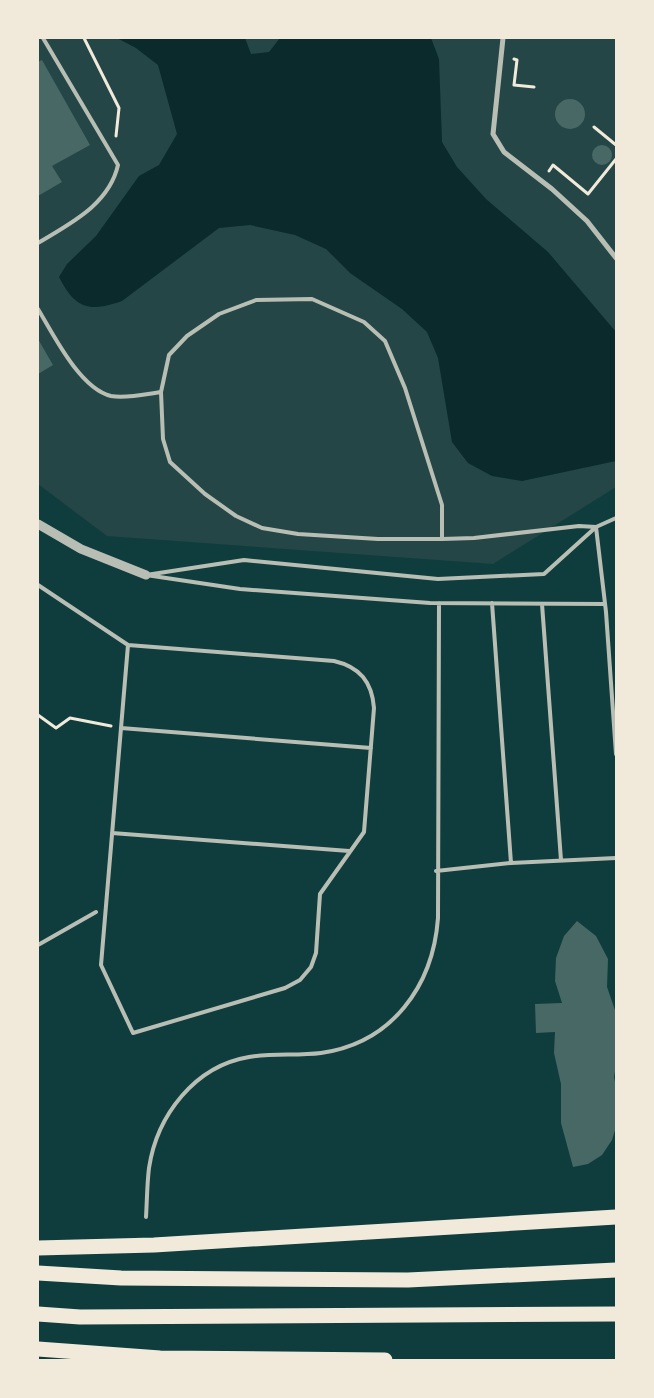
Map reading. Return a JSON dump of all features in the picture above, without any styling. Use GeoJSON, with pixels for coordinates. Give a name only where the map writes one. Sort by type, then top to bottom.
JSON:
{"type":"FeatureCollection","features":[{"type":"Feature","properties":{"kind":"highway"},"geometry":{"type":"LineString","coordinates":[[38,1248],[164,1245],[616,1217]]}},
{"type":"Feature","properties":{"kind":"highway"},"geometry":{"type":"LineString","coordinates":[[38,1273],[121,1278],[408,1280],[616,1270]]}},
{"type":"Feature","properties":{"kind":"highway"},"geometry":{"type":"LineString","coordinates":[[38,1314],[90,1317],[616,1314]]}},
{"type":"Feature","properties":{"kind":"highway"},"geometry":{"type":"LineString","coordinates":[[38,1349],[160,1358],[386,1360]]}},
{"type":"Feature","properties":{"kind":"street"},"geometry":{"type":"LineString","coordinates":[[503,38],[493,134],[504,152],[587,221],[616,258]]}},
{"type":"Feature","properties":{"kind":"street"},"geometry":{"type":"LineString","coordinates":[[38,524],[81,549],[146,575]]}},
{"type":"Feature","properties":{"kind":"lane"},"geometry":{"type":"LineString","coordinates":[[38,244],[78,218],[107,193],[115,180],[118,165],[42,38]]}},
{"type":"Feature","properties":{"kind":"lane"},"geometry":{"type":"LineString","coordinates":[[442,539],[442,505],[405,388],[385,342],[364,322],[312,299],[256,300],[219,314],[187,336],[170,355],[161,392],[163,439],[170,462],[205,494],[236,516],[262,528],[298,534],[378,539],[442,539],[474,538],[579,526],[596,527]]}},
{"type":"Feature","properties":{"kind":"lane"},"geometry":{"type":"LineString","coordinates":[[38,309],[72,367],[90,383],[110,396],[161,392]]}},
{"type":"Feature","properties":{"kind":"lane"},"geometry":{"type":"LineString","coordinates":[[146,575],[244,560],[438,579],[544,574],[596,527],[616,518]]}},
{"type":"Feature","properties":{"kind":"lane"},"geometry":{"type":"LineString","coordinates":[[596,527],[605,604],[616,754]]}},
{"type":"Feature","properties":{"kind":"lane"},"geometry":{"type":"LineString","coordinates":[[146,575],[240,589],[439,603],[605,604]]}},
{"type":"Feature","properties":{"kind":"lane"},"geometry":{"type":"LineString","coordinates":[[38,585],[128,645],[347,664],[363,676],[373,694],[371,748],[364,832],[320,894],[316,953],[311,967],[300,980],[285,988],[133,1033],[101,965],[128,645]]}},
{"type":"Feature","properties":{"kind":"lane"},"geometry":{"type":"LineString","coordinates":[[146,1217],[149,1168],[164,1122],[185,1092],[200,1078],[224,1064],[247,1057],[277,1053],[308,1054],[341,1049],[375,1033],[404,1009],[420,984],[432,958],[438,918],[436,871],[439,603]]}},
{"type":"Feature","properties":{"kind":"lane"},"geometry":{"type":"LineString","coordinates":[[492,603],[511,863]]}},
{"type":"Feature","properties":{"kind":"lane"},"geometry":{"type":"LineString","coordinates":[[542,604],[561,860]]}},
{"type":"Feature","properties":{"kind":"lane"},"geometry":{"type":"LineString","coordinates":[[121,728],[371,748]]}},
{"type":"Feature","properties":{"kind":"lane"},"geometry":{"type":"LineString","coordinates":[[112,833],[349,851]]}},
{"type":"Feature","properties":{"kind":"lane"},"geometry":{"type":"LineString","coordinates":[[436,871],[511,863],[616,858]]}},
{"type":"Feature","properties":{"kind":"lane"},"geometry":{"type":"LineString","coordinates":[[38,946],[96,912]]}},
{"type":"Feature","properties":{"kind":"path"},"geometry":{"type":"LineString","coordinates":[[84,38],[119,108],[113,158]]}},
{"type":"Feature","properties":{"kind":"path"},"geometry":{"type":"LineString","coordinates":[[501,58],[517,60],[514,85],[534,87]]}},
{"type":"Feature","properties":{"kind":"path"},"geometry":{"type":"LineString","coordinates":[[594,127],[616,145]]}},
{"type":"Feature","properties":{"kind":"path"},"geometry":{"type":"LineString","coordinates":[[541,181],[553,165],[588,194],[616,159]]}},
{"type":"Feature","properties":{"kind":"path"},"geometry":{"type":"LineString","coordinates":[[38,715],[56,728],[70,718],[121,728]]}},
{"type":"Feature","properties":{"kind":"shaded area"},"geometry":{"type":"Polygon","coordinates":[[[38,38],[616,38],[616,487],[493,564],[107,536],[38,484],[38,38]]]}},
{"type":"Feature","properties":{"kind":"shaded area"},"geometry":{"type":"Polygon","coordinates":[[[117,38],[245,38],[251,54],[269,52],[280,38],[431,38],[439,59],[442,142],[457,167],[486,199],[548,252],[616,332],[616,461],[522,481],[492,476],[468,463],[452,442],[438,358],[427,332],[402,309],[350,273],[326,249],[295,235],[250,225],[219,228],[122,301],[100,307],[91,307],[84,305],[71,296],[59,277],[67,264],[96,236],[139,176],[159,165],[177,134],[158,65],[136,48],[117,38]]]}},
{"type":"Feature","properties":{"kind":"building"},"geometry":{"type":"Polygon","coordinates":[[[42,60],[90,145],[52,166],[62,182],[38,196],[38,62],[42,60]]]}},
{"type":"Feature","properties":{"kind":"building"},"geometry":{"type":"Polygon","coordinates":[[[570,99],[580,104],[585,114],[580,124],[570,129],[560,124],[555,114],[560,104],[570,99]]]}},
{"type":"Feature","properties":{"kind":"building"},"geometry":{"type":"Polygon","coordinates":[[[602,145],[609,148],[612,155],[609,162],[602,165],[595,162],[592,155],[595,148],[602,145]]]}},
{"type":"Feature","properties":{"kind":"building"},"geometry":{"type":"Polygon","coordinates":[[[38,339],[53,365],[38,374],[38,339]]]}},
{"type":"Feature","properties":{"kind":"building"},"geometry":{"type":"Polygon","coordinates":[[[577,921],[596,936],[608,959],[607,987],[616,1013],[616,1066],[614,1077],[616,1087],[616,1127],[612,1140],[602,1155],[588,1164],[573,1167],[561,1123],[561,1084],[554,1053],[555,1032],[536,1033],[535,1004],[562,1003],[555,981],[556,958],[564,936],[577,921]]]}}]}
